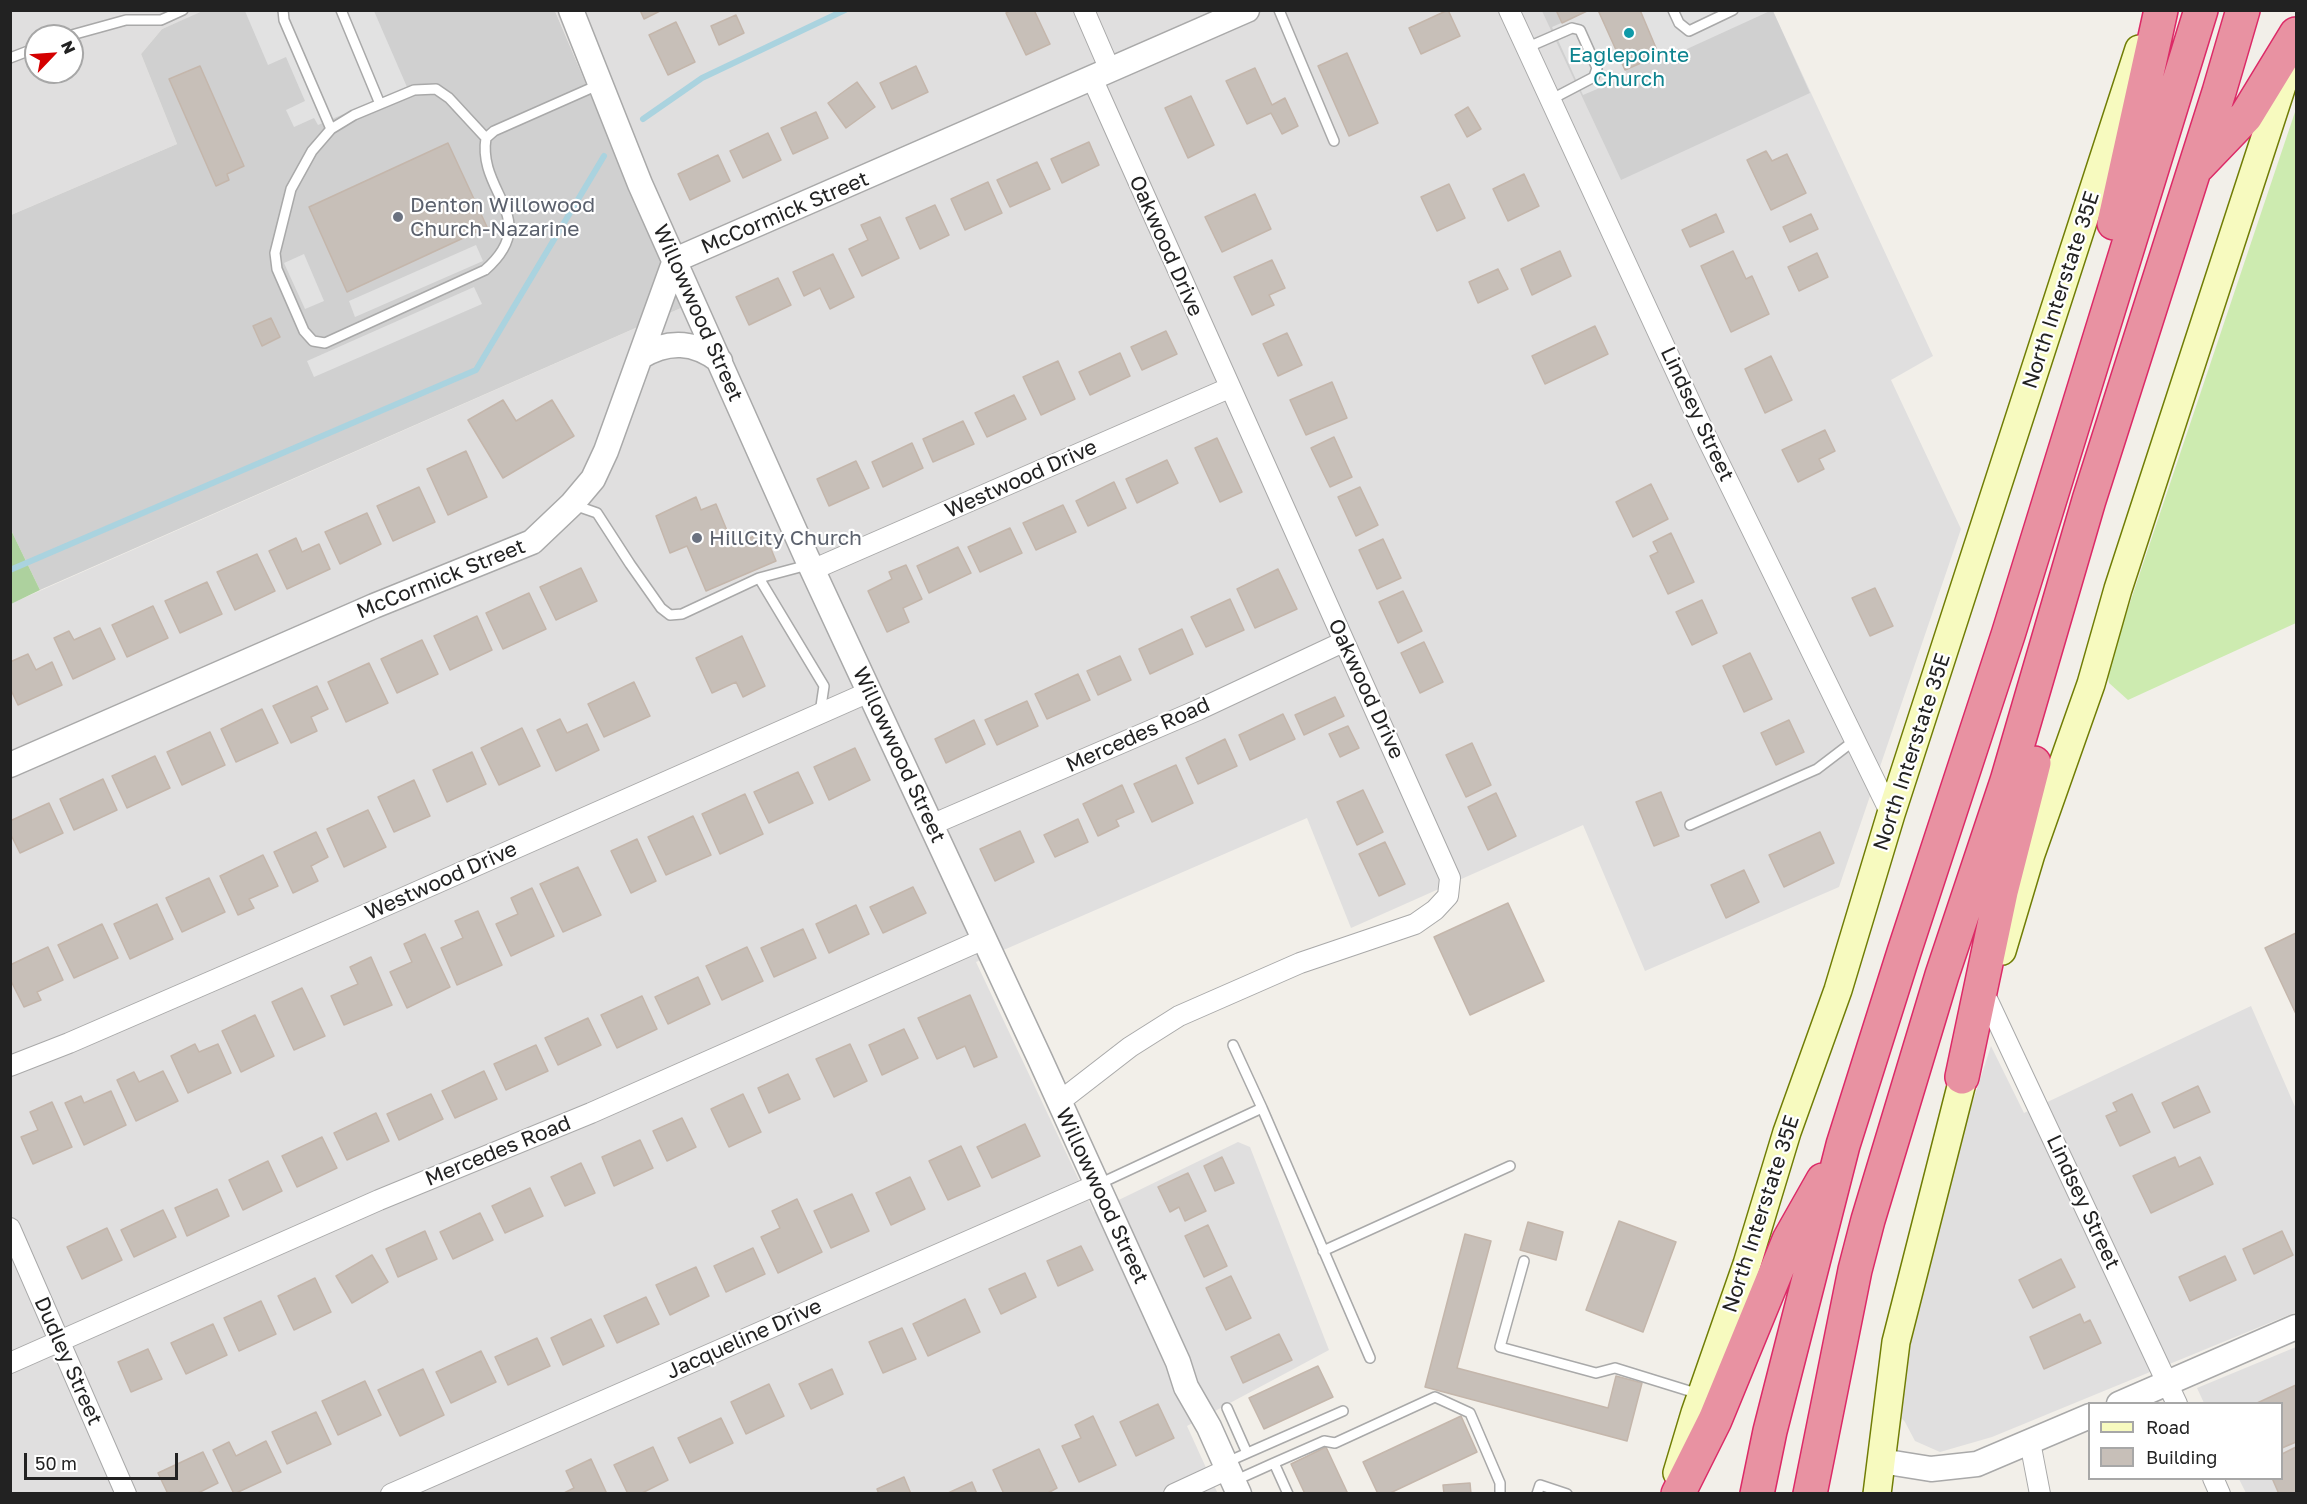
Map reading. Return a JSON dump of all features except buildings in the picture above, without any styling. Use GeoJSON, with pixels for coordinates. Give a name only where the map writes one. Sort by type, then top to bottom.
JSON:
{"type":"FeatureCollection","features":[{"type":"Feature","properties":{"kind":"highway"},"geometry":{"type":"LineString","coordinates":[[2100,334],[2103,267],[2161,10]]}},
{"type":"Feature","properties":{"kind":"highway"},"geometry":{"type":"LineString","coordinates":[[1757,1494],[1770,1431],[1843,1145],[2008,635],[2201,10]]}},
{"type":"Feature","properties":{"kind":"highway"},"geometry":{"type":"LineString","coordinates":[[1810,1494],[1855,1270],[1868,1220],[1942,975],[2007,781],[2088,500],[2243,10]]}},
{"type":"Feature","properties":{"kind":"highway"},"geometry":{"type":"LineString","coordinates":[[2193,172],[2246,116],[2296,34]]}},
{"type":"Feature","properties":{"kind":"highway"},"geometry":{"type":"LineString","coordinates":[[1962,1077],[2001,892],[2052,688],[2049,637]]}},
{"type":"Feature","properties":{"kind":"highway"},"geometry":{"type":"LineString","coordinates":[[1678,1494],[1714,1420],[1789,1240],[1843,1145]]}},
{"type":"Feature","properties":{"kind":"main road","name":"North Interstate 35E"},"geometry":{"type":"LineString","coordinates":[[1670,1494],[1701,1394],[1748,1264],[1787,1132],[1838,990],[1891,814],[2151,10]]}},
{"type":"Feature","properties":{"kind":"main road"},"geometry":{"type":"LineString","coordinates":[[1877,1494],[1896,1342],[1962,1077],[1988,1000],[2031,854],[2091,684],[2122,578],[2296,42]]}},
{"type":"Feature","properties":{"kind":"street","name":"Willowwood Street"},"geometry":{"type":"LineString","coordinates":[[571,10],[640,184],[809,563],[1178,1362],[1186,1387],[1209,1427],[1232,1477]]}},
{"type":"Feature","properties":{"kind":"street","name":"Oakwood Drive"},"geometry":{"type":"LineString","coordinates":[[1059,1102],[1130,1047],[1179,1016],[1300,963],[1414,924],[1435,910],[1448,896],[1450,878],[1286,510],[1229,388],[1101,74],[1084,10]]}},
{"type":"Feature","properties":{"kind":"street","name":"McCormick Street"},"geometry":{"type":"LineString","coordinates":[[10,765],[374,606],[532,542],[572,504],[593,479],[606,451],[675,260],[1247,10]]}},
{"type":"Feature","properties":{"kind":"street","name":"Lindsey Street"},"geometry":{"type":"LineString","coordinates":[[1509,10],[1704,432],[1891,814]]}},
{"type":"Feature","properties":{"kind":"street"},"geometry":{"type":"LineString","coordinates":[[640,357],[660,346],[684,344],[697,347],[720,361]]}},
{"type":"Feature","properties":{"kind":"street","name":"Westwood Drive"},"geometry":{"type":"LineString","coordinates":[[809,563],[1229,388]]}},
{"type":"Feature","properties":{"kind":"street","name":"Mercedes Road"},"geometry":{"type":"LineString","coordinates":[[931,825],[1198,710],[1343,642]]}},
{"type":"Feature","properties":{"kind":"street","name":"Westwood Drive"},"geometry":{"type":"LineString","coordinates":[[10,1066],[69,1043],[284,950],[869,692]]}},
{"type":"Feature","properties":{"kind":"street","name":"Mercedes Road"},"geometry":{"type":"LineString","coordinates":[[10,1363],[379,1200],[591,1113],[984,939]]}},
{"type":"Feature","properties":{"kind":"street","name":"Lindsey Street"},"geometry":{"type":"LineString","coordinates":[[1988,1000],[2172,1393]]}},
{"type":"Feature","properties":{"kind":"street","name":"Jacqueline Drive"},"geometry":{"type":"LineString","coordinates":[[391,1494],[1096,1185]]}},
{"type":"Feature","properties":{"kind":"street","name":"Dudley Street"},"geometry":{"type":"LineString","coordinates":[[10,1227],[126,1494]]}},
{"type":"Feature","properties":{"kind":"street"},"geometry":{"type":"LineString","coordinates":[[2129,1402],[2172,1393],[2296,1327]]}},
{"type":"Feature","properties":{"kind":"street"},"geometry":{"type":"LineString","coordinates":[[1881,1461],[1931,1469],[1977,1464],[2088,1417]]}},
{"type":"Feature","properties":{"kind":"street"},"geometry":{"type":"LineString","coordinates":[[2030,1442],[2040,1494]]}},
{"type":"Feature","properties":{"kind":"street"},"geometry":{"type":"LineString","coordinates":[[1174,1494],[1232,1477]]}},
{"type":"Feature","properties":{"kind":"street"},"geometry":{"type":"LineString","coordinates":[[2213,1480],[2220,1494]]}},
{"type":"Feature","properties":{"kind":"lane"},"geometry":{"type":"LineString","coordinates":[[84,32],[126,20],[161,20],[183,10]]}},
{"type":"Feature","properties":{"kind":"lane"},"geometry":{"type":"LineString","coordinates":[[283,10],[284,20],[331,129]]}},
{"type":"Feature","properties":{"kind":"lane"},"geometry":{"type":"LineString","coordinates":[[341,10],[380,104]]}},
{"type":"Feature","properties":{"kind":"lane"},"geometry":{"type":"LineString","coordinates":[[1279,10],[1334,141]]}},
{"type":"Feature","properties":{"kind":"lane"},"geometry":{"type":"LineString","coordinates":[[1673,10],[1679,23],[1689,31],[1733,10]]}},
{"type":"Feature","properties":{"kind":"lane"},"geometry":{"type":"LineString","coordinates":[[1526,48],[1572,28],[1580,30],[1597,68],[1594,77],[1550,100]]}},
{"type":"Feature","properties":{"kind":"lane"},"geometry":{"type":"LineString","coordinates":[[486,138],[449,99],[436,89],[414,90],[354,115],[331,129],[312,151],[291,189],[275,253],[277,269],[304,331],[313,341],[325,343],[485,270],[500,258],[510,227],[508,214],[486,166],[484,150],[486,138],[494,131],[600,84]]}},
{"type":"Feature","properties":{"kind":"lane"},"geometry":{"type":"LineString","coordinates":[[572,504],[597,513],[661,608],[670,615],[682,614],[759,578],[809,563]]}},
{"type":"Feature","properties":{"kind":"lane"},"geometry":{"type":"LineString","coordinates":[[759,578],[825,686],[820,714]]}},
{"type":"Feature","properties":{"kind":"lane"},"geometry":{"type":"LineString","coordinates":[[1690,825],[1817,769],[1855,740]]}},
{"type":"Feature","properties":{"kind":"lane"},"geometry":{"type":"LineString","coordinates":[[1233,1046],[1370,1358]]}},
{"type":"Feature","properties":{"kind":"lane"},"geometry":{"type":"LineString","coordinates":[[1096,1185],[1262,1108]]}},
{"type":"Feature","properties":{"kind":"lane"},"geometry":{"type":"LineString","coordinates":[[1323,1251],[1510,1166]]}},
{"type":"Feature","properties":{"kind":"lane"},"geometry":{"type":"LineString","coordinates":[[1524,1261],[1500,1347],[1596,1373],[1615,1368],[1701,1394]]}},
{"type":"Feature","properties":{"kind":"lane"},"geometry":{"type":"LineString","coordinates":[[1232,1477],[1324,1441],[1335,1443],[1435,1397],[1470,1413],[1500,1483],[1500,1494]]}},
{"type":"Feature","properties":{"kind":"lane"},"geometry":{"type":"LineString","coordinates":[[1227,1408],[1247,1453]]}},
{"type":"Feature","properties":{"kind":"lane"},"geometry":{"type":"LineString","coordinates":[[1232,1477],[1247,1453],[1343,1411]]}},
{"type":"Feature","properties":{"kind":"lane"},"geometry":{"type":"LineString","coordinates":[[1274,1462],[1288,1494]]}},
{"type":"Feature","properties":{"kind":"lane"},"geometry":{"type":"LineString","coordinates":[[1537,1494],[1540,1485],[1567,1494]]}},
{"type":"Feature","properties":{"kind":"shaded area","name":"Denton Willowood Church-Nazarine"},"geometry":{"type":"Polygon","coordinates":[[[205,10],[555,11],[681,308],[40,590],[11,530],[11,215],[177,144],[141,54],[162,29],[205,10]]]}},
{"type":"Feature","properties":{"kind":"shaded area"},"geometry":{"type":"Polygon","coordinates":[[[555,10],[1773,11],[1933,356],[1891,380],[1961,529],[1839,887],[1645,971],[1583,825],[1351,928],[1307,818],[976,962],[1094,1212],[1238,1142],[1250,1147],[1329,1350],[1187,1426],[1218,1494],[11,1493],[10,604],[681,308],[555,10]]]}},
{"type":"Feature","properties":{"kind":"shaded area"},"geometry":{"type":"Polygon","coordinates":[[[11,11],[205,11],[162,29],[141,54],[177,144],[11,215],[11,11]]]}},
{"type":"Feature","properties":{"kind":"shaded area"},"geometry":{"type":"Polygon","coordinates":[[[245,11],[374,11],[407,87],[318,125],[314,118],[294,127],[286,110],[305,101],[286,57],[268,65],[245,11]]]}},
{"type":"Feature","properties":{"kind":"shaded area"},"geometry":{"type":"Polygon","coordinates":[[[1542,11],[1773,11],[1810,93],[1621,180],[1542,11]]]}},
{"type":"Feature","properties":{"kind":"shaded area"},"geometry":{"type":"Polygon","coordinates":[[[1589,11],[1598,11],[1628,76],[1583,95],[1552,27],[1589,11]]]}},
{"type":"Feature","properties":{"kind":"shaded area"},"geometry":{"type":"Polygon","coordinates":[[[1640,11],[1770,11],[1665,59],[1659,55],[1640,11]]]}},
{"type":"Feature","properties":{"kind":"shaded area"},"geometry":{"type":"Polygon","coordinates":[[[476,245],[483,261],[355,317],[349,301],[476,245]]]}},
{"type":"Feature","properties":{"kind":"shaded area"},"geometry":{"type":"Polygon","coordinates":[[[304,254],[324,301],[305,309],[284,263],[304,254]]]}},
{"type":"Feature","properties":{"kind":"shaded area"},"geometry":{"type":"Polygon","coordinates":[[[474,287],[482,304],[314,377],[307,361],[474,287]]]}},
{"type":"Feature","properties":{"kind":"shaded area"},"geometry":{"type":"Polygon","coordinates":[[[2251,1006],[2296,1109],[2296,1312],[1992,1437],[1940,1452],[1915,1441],[1905,1422],[1896,1412],[1902,1375],[1947,1180],[1991,1046],[2024,1113],[2251,1006]]]}},
{"type":"Feature","properties":{"kind":"shaded area"},"geometry":{"type":"Polygon","coordinates":[[[2296,1347],[2296,1493],[2246,1493],[2240,1480],[2283,1480],[2283,1402],[2204,1402],[2197,1388],[2296,1347]]]}},
{"type":"Feature","properties":{"kind":"green space"},"geometry":{"type":"Polygon","coordinates":[[[2296,109],[2296,623],[2128,700],[2109,683],[2107,671],[2296,109]]]}},
{"type":"Feature","properties":{"kind":"green space"},"geometry":{"type":"Polygon","coordinates":[[[11,530],[40,590],[10,604],[11,530]]]}},
{"type":"Feature","properties":{"kind":"waterway"},"geometry":{"type":"LineString","coordinates":[[643,119],[702,78],[845,10]]}},
{"type":"Feature","properties":{"kind":"waterway"},"geometry":{"type":"LineString","coordinates":[[10,570],[476,370],[604,156]]}},
{"type":"Feature","properties":{"kind":"place","name":"Eaglepointe Church"},"geometry":{"type":"Point","coordinates":[1629,33]}},
{"type":"Feature","properties":{"kind":"place","name":"Denton Willowood Church-Nazarine"},"geometry":{"type":"Point","coordinates":[398,217]}},
{"type":"Feature","properties":{"kind":"place","name":"HillCity Church"},"geometry":{"type":"Point","coordinates":[697,538]}}]}
